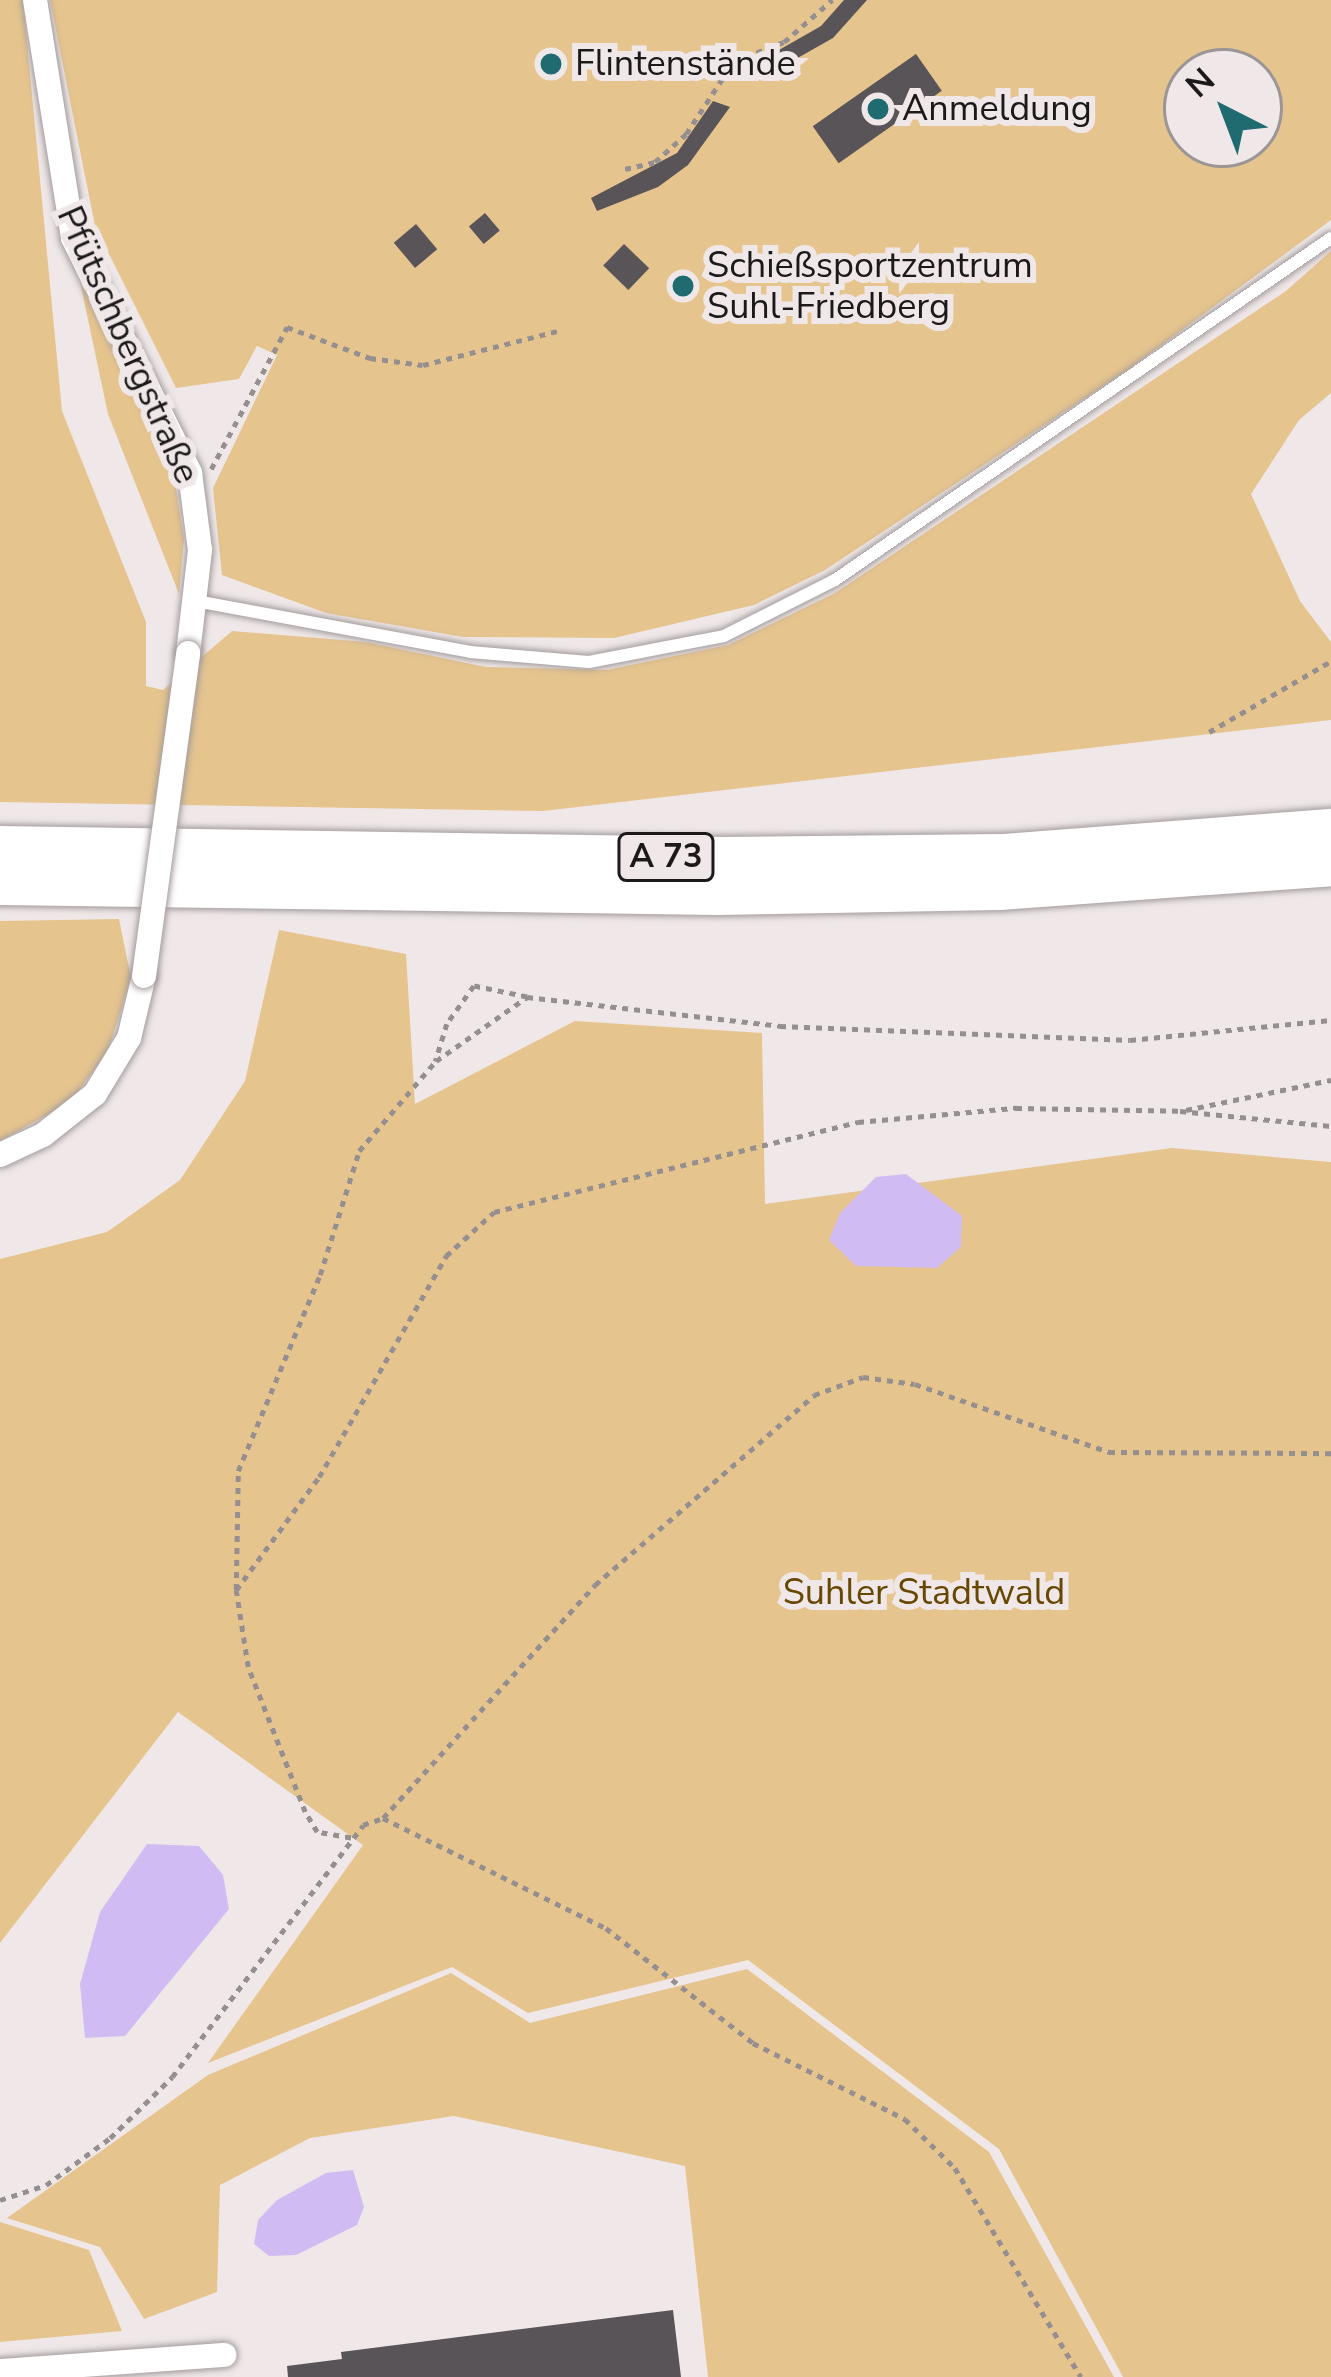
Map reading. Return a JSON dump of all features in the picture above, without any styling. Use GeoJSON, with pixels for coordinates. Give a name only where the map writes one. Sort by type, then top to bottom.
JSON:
{"type":"FeatureCollection","features":[{"type":"Feature","properties":{"kind":"highway","name":"A 73"},"geometry":{"type":"LineString","coordinates":[[0,847],[933,856],[1331,830]]}},
{"type":"Feature","properties":{"kind":"highway","name":"A 73"},"geometry":{"type":"LineString","coordinates":[[0,884],[742,893],[999,889],[1331,865]]}},
{"type":"Feature","properties":{"kind":"street","name":"Pfütschbergstraße"},"geometry":{"type":"LineString","coordinates":[[0,1155],[57,1127],[95,1094],[129,1038],[144,976],[196,601],[195,494],[169,419],[73,238],[35,0]]}},
{"type":"Feature","properties":{"kind":"street"},"geometry":{"type":"LineString","coordinates":[[0,2371],[224,2355]]}},
{"type":"Feature","properties":{"kind":"lane"},"geometry":{"type":"LineString","coordinates":[[196,601],[470,652],[589,662],[724,636],[835,580],[1331,238]]}},
{"type":"Feature","properties":{"kind":"path"},"geometry":{"type":"LineString","coordinates":[[625,170],[655,162],[686,134],[734,61],[784,42],[832,0]]}},
{"type":"Feature","properties":{"kind":"path"},"geometry":{"type":"LineString","coordinates":[[195,494],[287,327],[370,358],[423,365],[556,331]]}},
{"type":"Feature","properties":{"kind":"path"},"geometry":{"type":"LineString","coordinates":[[1209,732],[1331,661]]}},
{"type":"Feature","properties":{"kind":"path"},"geometry":{"type":"LineString","coordinates":[[436,1060],[447,1024],[474,986],[527,997],[780,1026],[1130,1040],[1331,1020]]}},
{"type":"Feature","properties":{"kind":"path"},"geometry":{"type":"LineString","coordinates":[[351,1838],[317,1832],[304,1812],[248,1667],[236,1589],[238,1472],[279,1359],[320,1275],[359,1151],[436,1060],[527,997]]}},
{"type":"Feature","properties":{"kind":"path"},"geometry":{"type":"LineString","coordinates":[[1180,1111],[1331,1080]]}},
{"type":"Feature","properties":{"kind":"path"},"geometry":{"type":"LineString","coordinates":[[236,1589],[319,1477],[446,1256],[494,1212],[858,1122],[1016,1108],[1180,1111],[1331,1126]]}},
{"type":"Feature","properties":{"kind":"path"},"geometry":{"type":"LineString","coordinates":[[0,2200],[46,2185],[172,2078],[351,1838],[383,1818],[595,1586],[814,1395],[863,1377],[915,1384],[1109,1452],[1331,1453]]}},
{"type":"Feature","properties":{"kind":"path"},"geometry":{"type":"LineString","coordinates":[[383,1818],[606,1928],[753,2043],[904,2119],[955,2168],[1081,2377]]}},
{"type":"Feature","properties":{"kind":"green space"},"geometry":{"type":"Polygon","coordinates":[[[0,0],[23,0],[62,411],[146,622],[146,686],[163,690],[232,631],[366,642],[486,667],[606,670],[728,645],[835,593],[1286,291],[1331,251],[1331,393],[1299,420],[1251,494],[1300,601],[1331,642],[1331,720],[543,811],[0,802],[0,0]]]}},
{"type":"Feature","properties":{"kind":"green space","name":"Schießsportzentrum Suhl-Friedberg"},"geometry":{"type":"Polygon","coordinates":[[[50,0],[1331,0],[1331,220],[1129,369],[825,570],[754,605],[614,638],[463,637],[326,613],[222,575],[213,488],[277,355],[257,346],[239,379],[176,388],[95,226],[50,0]]]}},
{"type":"Feature","properties":{"kind":"green space"},"geometry":{"type":"Polygon","coordinates":[[[80,282],[173,469],[184,539],[179,594],[108,414],[80,282]]]}},
{"type":"Feature","properties":{"kind":"green space"},"geometry":{"type":"Polygon","coordinates":[[[119,919],[131,978],[108,1051],[70,1102],[0,1141],[0,921],[119,919]]]}},
{"type":"Feature","properties":{"kind":"green space","name":"Suhler Stadtwald"},"geometry":{"type":"Polygon","coordinates":[[[279,930],[406,954],[415,1104],[575,1021],[762,1033],[765,1204],[1172,1148],[1331,1162],[1331,2377],[1123,2377],[999,2149],[748,1960],[528,2013],[452,1967],[208,2063],[363,1845],[178,1712],[0,1943],[0,1259],[107,1232],[180,1180],[245,1081],[279,930]]]}},
{"type":"Feature","properties":{"kind":"green space"},"geometry":{"type":"Polygon","coordinates":[[[747,1969],[989,2152],[1114,2377],[708,2377],[685,2166],[454,2116],[310,2138],[220,2185],[217,2292],[144,2319],[100,2247],[7,2218],[208,2075],[451,1973],[530,2023],[747,1969]]]}},
{"type":"Feature","properties":{"kind":"green space"},"geometry":{"type":"Polygon","coordinates":[[[0,2222],[89,2250],[122,2331],[0,2342],[0,2222]]]}},
{"type":"Feature","properties":{"kind":"shaded area"},"geometry":{"type":"Polygon","coordinates":[[[906,1174],[962,1216],[961,1247],[937,1268],[856,1266],[829,1240],[840,1213],[876,1177],[906,1174]]]}},
{"type":"Feature","properties":{"kind":"shaded area"},"geometry":{"type":"Polygon","coordinates":[[[147,1844],[199,1846],[223,1875],[229,1909],[125,2036],[85,2038],[80,1984],[100,1912],[147,1844]]]}},
{"type":"Feature","properties":{"kind":"shaded area"},"geometry":{"type":"Polygon","coordinates":[[[353,2170],[364,2207],[357,2225],[296,2255],[269,2256],[254,2244],[258,2220],[277,2200],[326,2173],[353,2170]]]}},
{"type":"Feature","properties":{"kind":"building"},"geometry":{"type":"Polygon","coordinates":[[[844,0],[867,0],[833,38],[771,73],[765,58],[821,26],[844,0]]]}},
{"type":"Feature","properties":{"kind":"building","name":"Anmeldung"},"geometry":{"type":"Polygon","coordinates":[[[916,54],[942,91],[839,163],[813,126],[916,54]]]}},
{"type":"Feature","properties":{"kind":"building"},"geometry":{"type":"Polygon","coordinates":[[[713,101],[730,107],[688,165],[658,187],[597,211],[591,198],[677,153],[713,101]]]}},
{"type":"Feature","properties":{"kind":"building"},"geometry":{"type":"Polygon","coordinates":[[[485,213],[500,231],[484,244],[469,226],[485,213]]]}},
{"type":"Feature","properties":{"kind":"building"},"geometry":{"type":"Polygon","coordinates":[[[416,224],[437,249],[415,268],[394,243],[416,224]]]}},
{"type":"Feature","properties":{"kind":"building"},"geometry":{"type":"Polygon","coordinates":[[[624,244],[649,268],[628,290],[603,266],[624,244]]]}},
{"type":"Feature","properties":{"kind":"building"},"geometry":{"type":"Polygon","coordinates":[[[673,2310],[681,2377],[288,2377],[287,2366],[342,2359],[341,2352],[673,2310]]]}},
{"type":"Feature","properties":{"kind":"place","name":"Flintenstände"},"geometry":{"type":"Point","coordinates":[551,64]}},
{"type":"Feature","properties":{"kind":"place","name":"Anmeldung"},"geometry":{"type":"Point","coordinates":[878,109]}},
{"type":"Feature","properties":{"kind":"place","name":"Schießsportzentrum Suhl-Friedberg"},"geometry":{"type":"Point","coordinates":[683,286]}}]}
